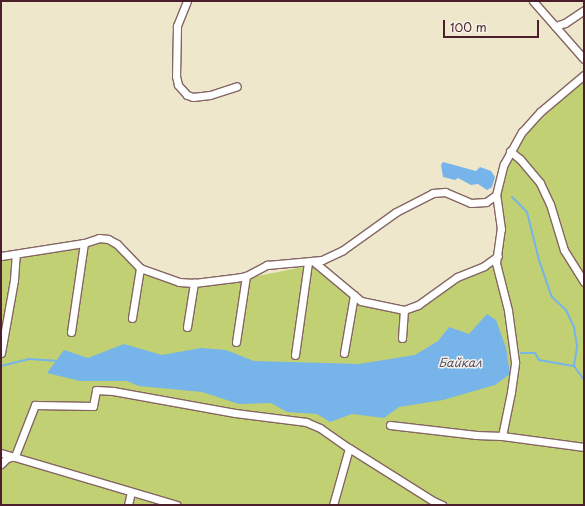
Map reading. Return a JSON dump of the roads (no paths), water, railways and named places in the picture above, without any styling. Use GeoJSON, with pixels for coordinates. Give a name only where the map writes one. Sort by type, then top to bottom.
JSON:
{"type":"FeatureCollection","features":[{"type":"Feature","properties":{"kind":"street"},"geometry":{"type":"LineString","coordinates":[[187,1],[177,26],[176,76],[178,85],[182,90],[193,97],[210,95],[237,86]]}},
{"type":"Feature","properties":{"kind":"street"},"geometry":{"type":"LineString","coordinates":[[533,1],[584,59]]}},
{"type":"Feature","properties":{"kind":"street"},"geometry":{"type":"LineString","coordinates":[[556,26],[565,23],[584,10]]}},
{"type":"Feature","properties":{"kind":"street"},"geometry":{"type":"LineString","coordinates":[[502,436],[511,392],[515,362],[508,310],[496,264],[501,229],[496,195],[504,164],[522,132],[540,112],[584,75]]}},
{"type":"Feature","properties":{"kind":"street"},"geometry":{"type":"LineString","coordinates":[[510,151],[520,158],[540,183],[550,204],[564,250],[584,282]]}},
{"type":"Feature","properties":{"kind":"street"},"geometry":{"type":"LineString","coordinates":[[1,256],[84,243],[99,238],[108,238],[118,244],[140,268],[178,282],[194,283],[246,276],[267,265],[322,260],[343,250],[396,212],[433,193],[446,192],[471,203],[486,202],[496,195]]}},
{"type":"Feature","properties":{"kind":"street"},"geometry":{"type":"LineString","coordinates":[[71,332],[84,243]]}},
{"type":"Feature","properties":{"kind":"street"},"geometry":{"type":"LineString","coordinates":[[1,353],[14,280],[16,254]]}},
{"type":"Feature","properties":{"kind":"street"},"geometry":{"type":"LineString","coordinates":[[311,262],[361,300],[404,310],[418,305],[457,277],[484,266],[498,256]]}},
{"type":"Feature","properties":{"kind":"street"},"geometry":{"type":"LineString","coordinates":[[295,355],[311,262]]}},
{"type":"Feature","properties":{"kind":"street"},"geometry":{"type":"LineString","coordinates":[[132,318],[140,268]]}},
{"type":"Feature","properties":{"kind":"street"},"geometry":{"type":"LineString","coordinates":[[236,342],[246,276]]}},
{"type":"Feature","properties":{"kind":"street"},"geometry":{"type":"LineString","coordinates":[[187,327],[194,283]]}},
{"type":"Feature","properties":{"kind":"street"},"geometry":{"type":"LineString","coordinates":[[344,353],[354,295]]}},
{"type":"Feature","properties":{"kind":"street"},"geometry":{"type":"LineString","coordinates":[[402,338],[404,310]]}},
{"type":"Feature","properties":{"kind":"street"},"geometry":{"type":"LineString","coordinates":[[15,456],[35,405],[93,406],[96,390],[114,391],[220,410],[306,422],[320,428],[349,448],[433,501],[442,505]]}},
{"type":"Feature","properties":{"kind":"street"},"geometry":{"type":"LineString","coordinates":[[390,425],[476,435],[502,436],[584,448]]}},
{"type":"Feature","properties":{"kind":"street"},"geometry":{"type":"LineString","coordinates":[[333,505],[349,448]]}},
{"type":"Feature","properties":{"kind":"street"},"geometry":{"type":"LineString","coordinates":[[1,453],[176,505]]}},
{"type":"Feature","properties":{"kind":"street"},"geometry":{"type":"LineString","coordinates":[[1,464],[7,458],[15,456]]}},
{"type":"Feature","properties":{"kind":"street"},"geometry":{"type":"LineString","coordinates":[[128,505],[131,492]]}},
{"type":"Feature","properties":{"kind":"water"},"geometry":{"type":"Polygon","coordinates":[[[443,162],[476,171],[480,167],[491,171],[495,177],[492,187],[487,190],[478,184],[471,185],[458,178],[455,180],[443,177],[441,165],[443,162]]]}},
{"type":"Feature","properties":{"kind":"water","name":"Байкал"},"geometry":{"type":"Polygon","coordinates":[[[487,314],[496,320],[506,348],[510,374],[495,385],[443,400],[399,407],[384,418],[352,414],[330,422],[317,414],[287,412],[271,403],[239,404],[202,392],[139,386],[127,381],[80,381],[47,373],[64,350],[88,358],[124,344],[162,355],[201,348],[226,350],[254,361],[359,364],[415,355],[438,341],[449,327],[469,334],[487,314]]]}},
{"type":"Feature","properties":{"kind":"waterway"},"geometry":{"type":"LineString","coordinates":[[512,197],[527,212],[539,260],[552,297],[566,310],[574,327],[577,347],[574,366]]}},
{"type":"Feature","properties":{"kind":"waterway"},"geometry":{"type":"LineString","coordinates":[[521,353],[535,353],[539,360],[574,366],[584,380]]}},
{"type":"Feature","properties":{"kind":"waterway"},"geometry":{"type":"LineString","coordinates":[[1,366],[29,359],[55,361]]}}]}
